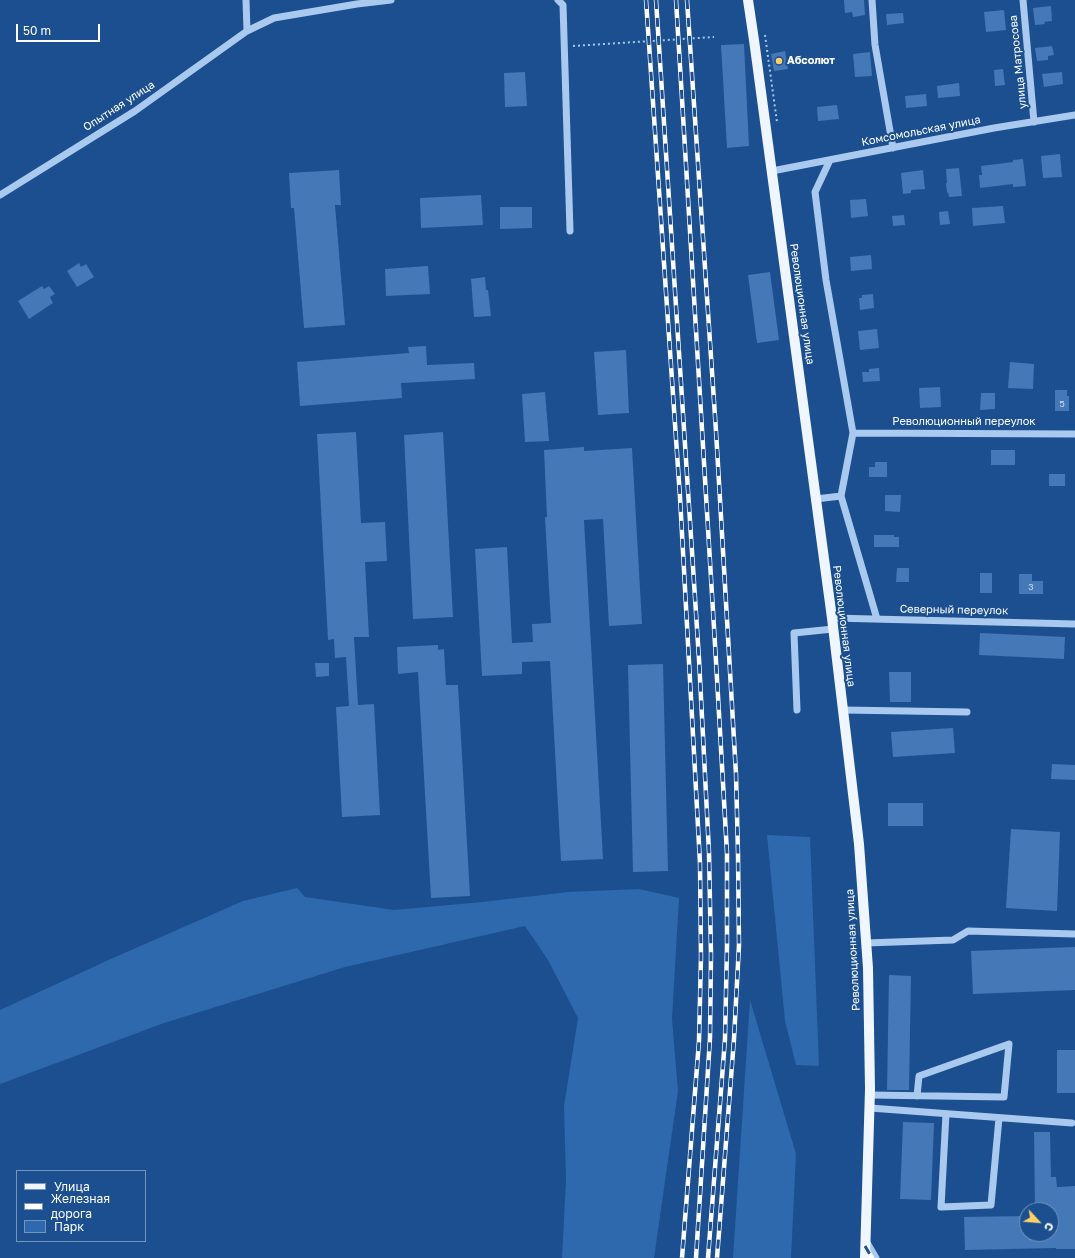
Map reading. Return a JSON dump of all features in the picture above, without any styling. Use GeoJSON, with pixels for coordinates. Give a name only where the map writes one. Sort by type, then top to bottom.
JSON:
{"type":"FeatureCollection","features":[{"type":"Feature","properties":{"kind":"main road","name":"Революционная улица"},"geometry":{"type":"LineString","coordinates":[[748,0],[832,618],[859,844],[868,976],[870,1095],[865,1258]]}},
{"type":"Feature","properties":{"kind":"street"},"geometry":{"type":"LineString","coordinates":[[246,0],[248,31]]}},
{"type":"Feature","properties":{"kind":"street","name":"Опытная улица"},"geometry":{"type":"LineString","coordinates":[[0,195],[135,111],[248,31],[274,18],[391,0]]}},
{"type":"Feature","properties":{"kind":"street"},"geometry":{"type":"LineString","coordinates":[[558,0],[562,4],[570,231]]}},
{"type":"Feature","properties":{"kind":"street"},"geometry":{"type":"LineString","coordinates":[[872,0],[875,45],[893,148]]}},
{"type":"Feature","properties":{"kind":"street","name":"улица Матросова"},"geometry":{"type":"LineString","coordinates":[[1023,0],[1034,122]]}},
{"type":"Feature","properties":{"kind":"street","name":"Комсомольская улица"},"geometry":{"type":"LineString","coordinates":[[772,171],[1075,115]]}},
{"type":"Feature","properties":{"kind":"street"},"geometry":{"type":"LineString","coordinates":[[830,160],[815,192],[826,280],[854,433],[841,496],[877,620]]}},
{"type":"Feature","properties":{"kind":"street","name":"Революционный переулок"},"geometry":{"type":"LineString","coordinates":[[854,433],[1075,434]]}},
{"type":"Feature","properties":{"kind":"street"},"geometry":{"type":"LineString","coordinates":[[816,499],[841,496]]}},
{"type":"Feature","properties":{"kind":"street","name":"Северный переулок"},"geometry":{"type":"LineString","coordinates":[[832,618],[1075,624]]}},
{"type":"Feature","properties":{"kind":"street"},"geometry":{"type":"LineString","coordinates":[[796,710],[794,633],[833,630]]}},
{"type":"Feature","properties":{"kind":"street"},"geometry":{"type":"LineString","coordinates":[[843,710],[967,712]]}},
{"type":"Feature","properties":{"kind":"street"},"geometry":{"type":"LineString","coordinates":[[866,943],[952,940],[968,931],[1075,934]]}},
{"type":"Feature","properties":{"kind":"street"},"geometry":{"type":"LineString","coordinates":[[870,1095],[916,1096],[1004,1097],[1009,1044],[919,1076],[916,1096]]}},
{"type":"Feature","properties":{"kind":"street"},"geometry":{"type":"LineString","coordinates":[[870,1108],[1072,1123]]}},
{"type":"Feature","properties":{"kind":"street"},"geometry":{"type":"LineString","coordinates":[[946,1114],[941,1207],[991,1205],[999,1118]]}},
{"type":"Feature","properties":{"kind":"street"},"geometry":{"type":"LineString","coordinates":[[865,1239],[876,1258]]}},
{"type":"Feature","properties":{"kind":"path"},"geometry":{"type":"LineString","coordinates":[[564,47],[714,38]]}},
{"type":"Feature","properties":{"kind":"green space"},"geometry":{"type":"Polygon","coordinates":[[[767,835],[810,837],[819,1066],[796,1065],[785,1021],[767,835]]]}},
{"type":"Feature","properties":{"kind":"green space"},"geometry":{"type":"Polygon","coordinates":[[[297,888],[305,897],[394,910],[568,892],[639,889],[679,898],[672,1019],[678,1091],[654,1258],[562,1258],[566,1180],[564,1106],[578,1018],[548,960],[525,926],[345,967],[164,1023],[0,1084],[0,1010],[243,901],[297,888]]]}},
{"type":"Feature","properties":{"kind":"green space"},"geometry":{"type":"Polygon","coordinates":[[[750,1000],[796,1154],[791,1258],[733,1258],[750,1000]]]}},
{"type":"Feature","properties":{"kind":"building"},"geometry":{"type":"Polygon","coordinates":[[[844,0],[864,0],[865,15],[853,17],[852,12],[845,13],[844,0]]]}},
{"type":"Feature","properties":{"kind":"building"},"geometry":{"type":"Polygon","coordinates":[[[1051,6],[1052,21],[1044,22],[1045,24],[1035,25],[1033,8],[1051,6]]]}},
{"type":"Feature","properties":{"kind":"building"},"geometry":{"type":"Polygon","coordinates":[[[1004,10],[1006,30],[986,32],[984,12],[1004,10]]]}},
{"type":"Feature","properties":{"kind":"building"},"geometry":{"type":"Polygon","coordinates":[[[903,13],[904,23],[887,25],[886,14],[903,13]]]}},
{"type":"Feature","properties":{"kind":"building"},"geometry":{"type":"Polygon","coordinates":[[[744,44],[749,146],[727,148],[721,45],[744,44]]]}},
{"type":"Feature","properties":{"kind":"building"},"geometry":{"type":"Polygon","coordinates":[[[1052,46],[1054,55],[1048,56],[1048,60],[1037,61],[1035,48],[1052,46]]]}},
{"type":"Feature","properties":{"kind":"building","name":"Абсолют"},"geometry":{"type":"Polygon","coordinates":[[[785,51],[788,69],[774,71],[771,54],[785,51]]]}},
{"type":"Feature","properties":{"kind":"building"},"geometry":{"type":"Polygon","coordinates":[[[870,52],[872,76],[855,77],[853,54],[870,52]]]}},
{"type":"Feature","properties":{"kind":"building"},"geometry":{"type":"Polygon","coordinates":[[[1003,69],[1005,85],[995,86],[994,70],[1003,69]]]}},
{"type":"Feature","properties":{"kind":"building"},"geometry":{"type":"Polygon","coordinates":[[[525,72],[527,106],[505,107],[504,73],[525,72]]]}},
{"type":"Feature","properties":{"kind":"building"},"geometry":{"type":"Polygon","coordinates":[[[1062,72],[1063,84],[1044,87],[1042,74],[1062,72]]]}},
{"type":"Feature","properties":{"kind":"building"},"geometry":{"type":"Polygon","coordinates":[[[959,83],[960,96],[938,98],[937,86],[959,83]]]}},
{"type":"Feature","properties":{"kind":"building"},"geometry":{"type":"Polygon","coordinates":[[[926,94],[927,106],[906,108],[905,96],[926,94]]]}},
{"type":"Feature","properties":{"kind":"building"},"geometry":{"type":"Polygon","coordinates":[[[837,105],[839,119],[818,121],[817,107],[837,105]]]}},
{"type":"Feature","properties":{"kind":"building"},"geometry":{"type":"Polygon","coordinates":[[[1060,154],[1062,177],[1043,178],[1041,156],[1060,154]]]}},
{"type":"Feature","properties":{"kind":"building"},"geometry":{"type":"Polygon","coordinates":[[[1023,159],[1026,186],[1013,187],[1013,184],[980,188],[979,175],[982,175],[981,166],[1013,162],[1013,160],[1023,159]]]}},
{"type":"Feature","properties":{"kind":"building"},"geometry":{"type":"Polygon","coordinates":[[[959,168],[962,196],[949,197],[948,192],[947,193],[946,169],[959,168]]]}},
{"type":"Feature","properties":{"kind":"building"},"geometry":{"type":"Polygon","coordinates":[[[339,170],[341,205],[335,205],[345,325],[304,328],[294,208],[291,208],[289,173],[339,170]]]}},
{"type":"Feature","properties":{"kind":"building"},"geometry":{"type":"Polygon","coordinates":[[[923,170],[925,189],[911,190],[911,193],[903,194],[901,173],[923,170]]]}},
{"type":"Feature","properties":{"kind":"building"},"geometry":{"type":"Polygon","coordinates":[[[481,195],[483,225],[421,228],[420,198],[481,195]]]}},
{"type":"Feature","properties":{"kind":"building"},"geometry":{"type":"Polygon","coordinates":[[[866,199],[868,216],[851,218],[850,200],[866,199]]]}},
{"type":"Feature","properties":{"kind":"building"},"geometry":{"type":"Polygon","coordinates":[[[1003,206],[1005,223],[973,226],[972,208],[1003,206]]]}},
{"type":"Feature","properties":{"kind":"building"},"geometry":{"type":"Polygon","coordinates":[[[500,207],[532,207],[532,228],[500,229],[500,207]]]}},
{"type":"Feature","properties":{"kind":"building"},"geometry":{"type":"Polygon","coordinates":[[[948,211],[950,224],[940,225],[939,212],[948,211]]]}},
{"type":"Feature","properties":{"kind":"building"},"geometry":{"type":"Polygon","coordinates":[[[904,215],[905,225],[893,226],[892,216],[904,215]]]}},
{"type":"Feature","properties":{"kind":"building"},"geometry":{"type":"Polygon","coordinates":[[[871,255],[872,269],[851,271],[850,257],[871,255]]]}},
{"type":"Feature","properties":{"kind":"building"},"geometry":{"type":"Polygon","coordinates":[[[79,263],[81,267],[86,264],[94,277],[77,287],[67,271],[79,263]]]}},
{"type":"Feature","properties":{"kind":"building"},"geometry":{"type":"Polygon","coordinates":[[[428,266],[430,294],[386,296],[385,269],[428,266]]]}},
{"type":"Feature","properties":{"kind":"building"},"geometry":{"type":"Polygon","coordinates":[[[770,272],[779,340],[757,343],[748,275],[770,272]]]}},
{"type":"Feature","properties":{"kind":"building"},"geometry":{"type":"Polygon","coordinates":[[[485,277],[491,316],[474,317],[471,279],[485,277]]]}},
{"type":"Feature","properties":{"kind":"building"},"geometry":{"type":"Polygon","coordinates":[[[42,286],[44,289],[49,286],[55,294],[50,297],[53,303],[29,319],[18,301],[42,286]]]}},
{"type":"Feature","properties":{"kind":"building"},"geometry":{"type":"Polygon","coordinates":[[[873,294],[874,308],[860,310],[859,298],[862,298],[862,295],[873,294]]]}},
{"type":"Feature","properties":{"kind":"building"},"geometry":{"type":"Polygon","coordinates":[[[877,329],[879,348],[860,350],[858,331],[877,329]]]}},
{"type":"Feature","properties":{"kind":"building"},"geometry":{"type":"Polygon","coordinates":[[[426,346],[427,365],[474,363],[475,379],[401,383],[402,398],[300,406],[297,362],[409,353],[408,347],[426,346]]]}},
{"type":"Feature","properties":{"kind":"building"},"geometry":{"type":"Polygon","coordinates":[[[626,350],[629,413],[598,415],[594,352],[626,350]]]}},
{"type":"Feature","properties":{"kind":"building"},"geometry":{"type":"Polygon","coordinates":[[[1010,362],[1034,364],[1033,389],[1008,388],[1010,362]]]}},
{"type":"Feature","properties":{"kind":"building"},"geometry":{"type":"Polygon","coordinates":[[[879,368],[880,381],[863,382],[862,372],[869,372],[869,369],[879,368]]]}},
{"type":"Feature","properties":{"kind":"building"},"geometry":{"type":"Polygon","coordinates":[[[940,387],[941,407],[920,408],[919,388],[940,387]]]}},
{"type":"Feature","properties":{"kind":"building"},"geometry":{"type":"Polygon","coordinates":[[[1055,390],[1067,390],[1067,396],[1069,396],[1069,411],[1055,411],[1055,390]]]}},
{"type":"Feature","properties":{"kind":"building"},"geometry":{"type":"Polygon","coordinates":[[[545,392],[549,441],[525,442],[522,394],[545,392]]]}},
{"type":"Feature","properties":{"kind":"building"},"geometry":{"type":"Polygon","coordinates":[[[981,393],[995,393],[995,409],[980,410],[981,393]]]}},
{"type":"Feature","properties":{"kind":"building"},"geometry":{"type":"Polygon","coordinates":[[[356,432],[361,523],[385,522],[387,561],[365,562],[369,637],[354,637],[358,705],[374,704],[380,815],[342,817],[336,707],[349,706],[346,657],[335,658],[334,639],[328,640],[317,434],[356,432]]]}},
{"type":"Feature","properties":{"kind":"building"},"geometry":{"type":"Polygon","coordinates":[[[443,432],[453,617],[413,619],[404,435],[443,432]]]}},
{"type":"Feature","properties":{"kind":"building"},"geometry":{"type":"Polygon","coordinates":[[[584,447],[584,451],[632,448],[642,624],[609,626],[603,519],[584,520],[603,859],[561,861],[550,661],[522,662],[522,674],[482,676],[475,549],[507,547],[512,643],[533,642],[532,624],[551,623],[545,517],[547,517],[544,450],[584,447]]]}},
{"type":"Feature","properties":{"kind":"building"},"geometry":{"type":"Polygon","coordinates":[[[991,450],[1015,450],[1015,465],[991,465],[991,450]]]}},
{"type":"Feature","properties":{"kind":"building"},"geometry":{"type":"Polygon","coordinates":[[[875,462],[887,462],[887,477],[869,477],[869,467],[875,467],[875,462]]]}},
{"type":"Feature","properties":{"kind":"building"},"geometry":{"type":"Polygon","coordinates":[[[1049,474],[1065,474],[1065,486],[1049,486],[1049,474]]]}},
{"type":"Feature","properties":{"kind":"building"},"geometry":{"type":"Polygon","coordinates":[[[885,495],[901,495],[900,512],[885,511],[885,495]]]}},
{"type":"Feature","properties":{"kind":"building"},"geometry":{"type":"Polygon","coordinates":[[[874,535],[894,535],[894,537],[899,537],[899,547],[874,547],[874,535]]]}},
{"type":"Feature","properties":{"kind":"building"},"geometry":{"type":"Polygon","coordinates":[[[897,568],[909,568],[909,582],[896,582],[897,568]]]}},
{"type":"Feature","properties":{"kind":"building"},"geometry":{"type":"Polygon","coordinates":[[[980,573],[992,573],[992,593],[980,593],[980,573]]]}},
{"type":"Feature","properties":{"kind":"building"},"geometry":{"type":"Polygon","coordinates":[[[1019,574],[1032,574],[1032,581],[1043,581],[1043,594],[1019,594],[1019,574]]]}},
{"type":"Feature","properties":{"kind":"building"},"geometry":{"type":"Polygon","coordinates":[[[980,633],[1065,637],[1064,659],[979,655],[980,633]]]}},
{"type":"Feature","properties":{"kind":"building"},"geometry":{"type":"Polygon","coordinates":[[[438,645],[438,650],[444,649],[446,685],[458,685],[470,896],[431,898],[418,672],[398,674],[397,647],[438,645]]]}},
{"type":"Feature","properties":{"kind":"building"},"geometry":{"type":"Polygon","coordinates":[[[315,663],[329,663],[329,676],[316,677],[315,663]]]}},
{"type":"Feature","properties":{"kind":"building"},"geometry":{"type":"Polygon","coordinates":[[[663,664],[668,871],[633,872],[628,665],[663,664]]]}},
{"type":"Feature","properties":{"kind":"building"},"geometry":{"type":"Polygon","coordinates":[[[889,672],[911,672],[911,702],[890,702],[889,672]]]}},
{"type":"Feature","properties":{"kind":"building"},"geometry":{"type":"Polygon","coordinates":[[[953,728],[955,753],[893,757],[891,732],[953,728]]]}},
{"type":"Feature","properties":{"kind":"building"},"geometry":{"type":"Polygon","coordinates":[[[1052,764],[1075,765],[1075,780],[1051,779],[1052,764]]]}},
{"type":"Feature","properties":{"kind":"building"},"geometry":{"type":"Polygon","coordinates":[[[888,803],[923,803],[923,826],[888,826],[888,803]]]}},
{"type":"Feature","properties":{"kind":"building"},"geometry":{"type":"Polygon","coordinates":[[[1011,829],[1060,832],[1057,911],[1006,908],[1011,829]]]}},
{"type":"Feature","properties":{"kind":"building"},"geometry":{"type":"Polygon","coordinates":[[[1075,947],[1075,990],[973,994],[971,951],[1075,947]]]}},
{"type":"Feature","properties":{"kind":"building"},"geometry":{"type":"Polygon","coordinates":[[[889,975],[911,976],[909,1090],[887,1090],[889,975]]]}},
{"type":"Feature","properties":{"kind":"building"},"geometry":{"type":"Polygon","coordinates":[[[1057,1050],[1075,1050],[1075,1093],[1057,1093],[1057,1050]]]}},
{"type":"Feature","properties":{"kind":"building"},"geometry":{"type":"Polygon","coordinates":[[[903,1122],[934,1123],[931,1200],[900,1199],[903,1122]]]}},
{"type":"Feature","properties":{"kind":"building"},"geometry":{"type":"Polygon","coordinates":[[[1034,1132],[1050,1132],[1051,1177],[1056,1177],[1057,1187],[1075,1186],[1075,1249],[965,1250],[964,1217],[1019,1216],[1019,1242],[1059,1242],[1059,1202],[1035,1202],[1034,1132]]]}},
{"type":"Feature","properties":{"kind":"railway"},"geometry":{"type":"LineString","coordinates":[[646,0],[680,497],[700,863],[701,957],[699,1041],[682,1258]]}},
{"type":"Feature","properties":{"kind":"railway"},"geometry":{"type":"LineString","coordinates":[[656,0],[699,659],[709,852],[711,955],[710,1038],[696,1258]]}},
{"type":"Feature","properties":{"kind":"railway"},"geometry":{"type":"LineString","coordinates":[[676,0],[727,853],[725,1039],[708,1258]]}},
{"type":"Feature","properties":{"kind":"railway"},"geometry":{"type":"LineString","coordinates":[[687,0],[716,431],[736,774],[738,854],[739,945],[734,1039],[717,1258]]}},
{"type":"Feature","properties":{"kind":"railway"},"geometry":{"type":"LineString","coordinates":[[865,1246],[872,1258]]}},
{"type":"Feature","properties":{"kind":"place","name":"Абсолют"},"geometry":{"type":"Point","coordinates":[779,61]}}]}
